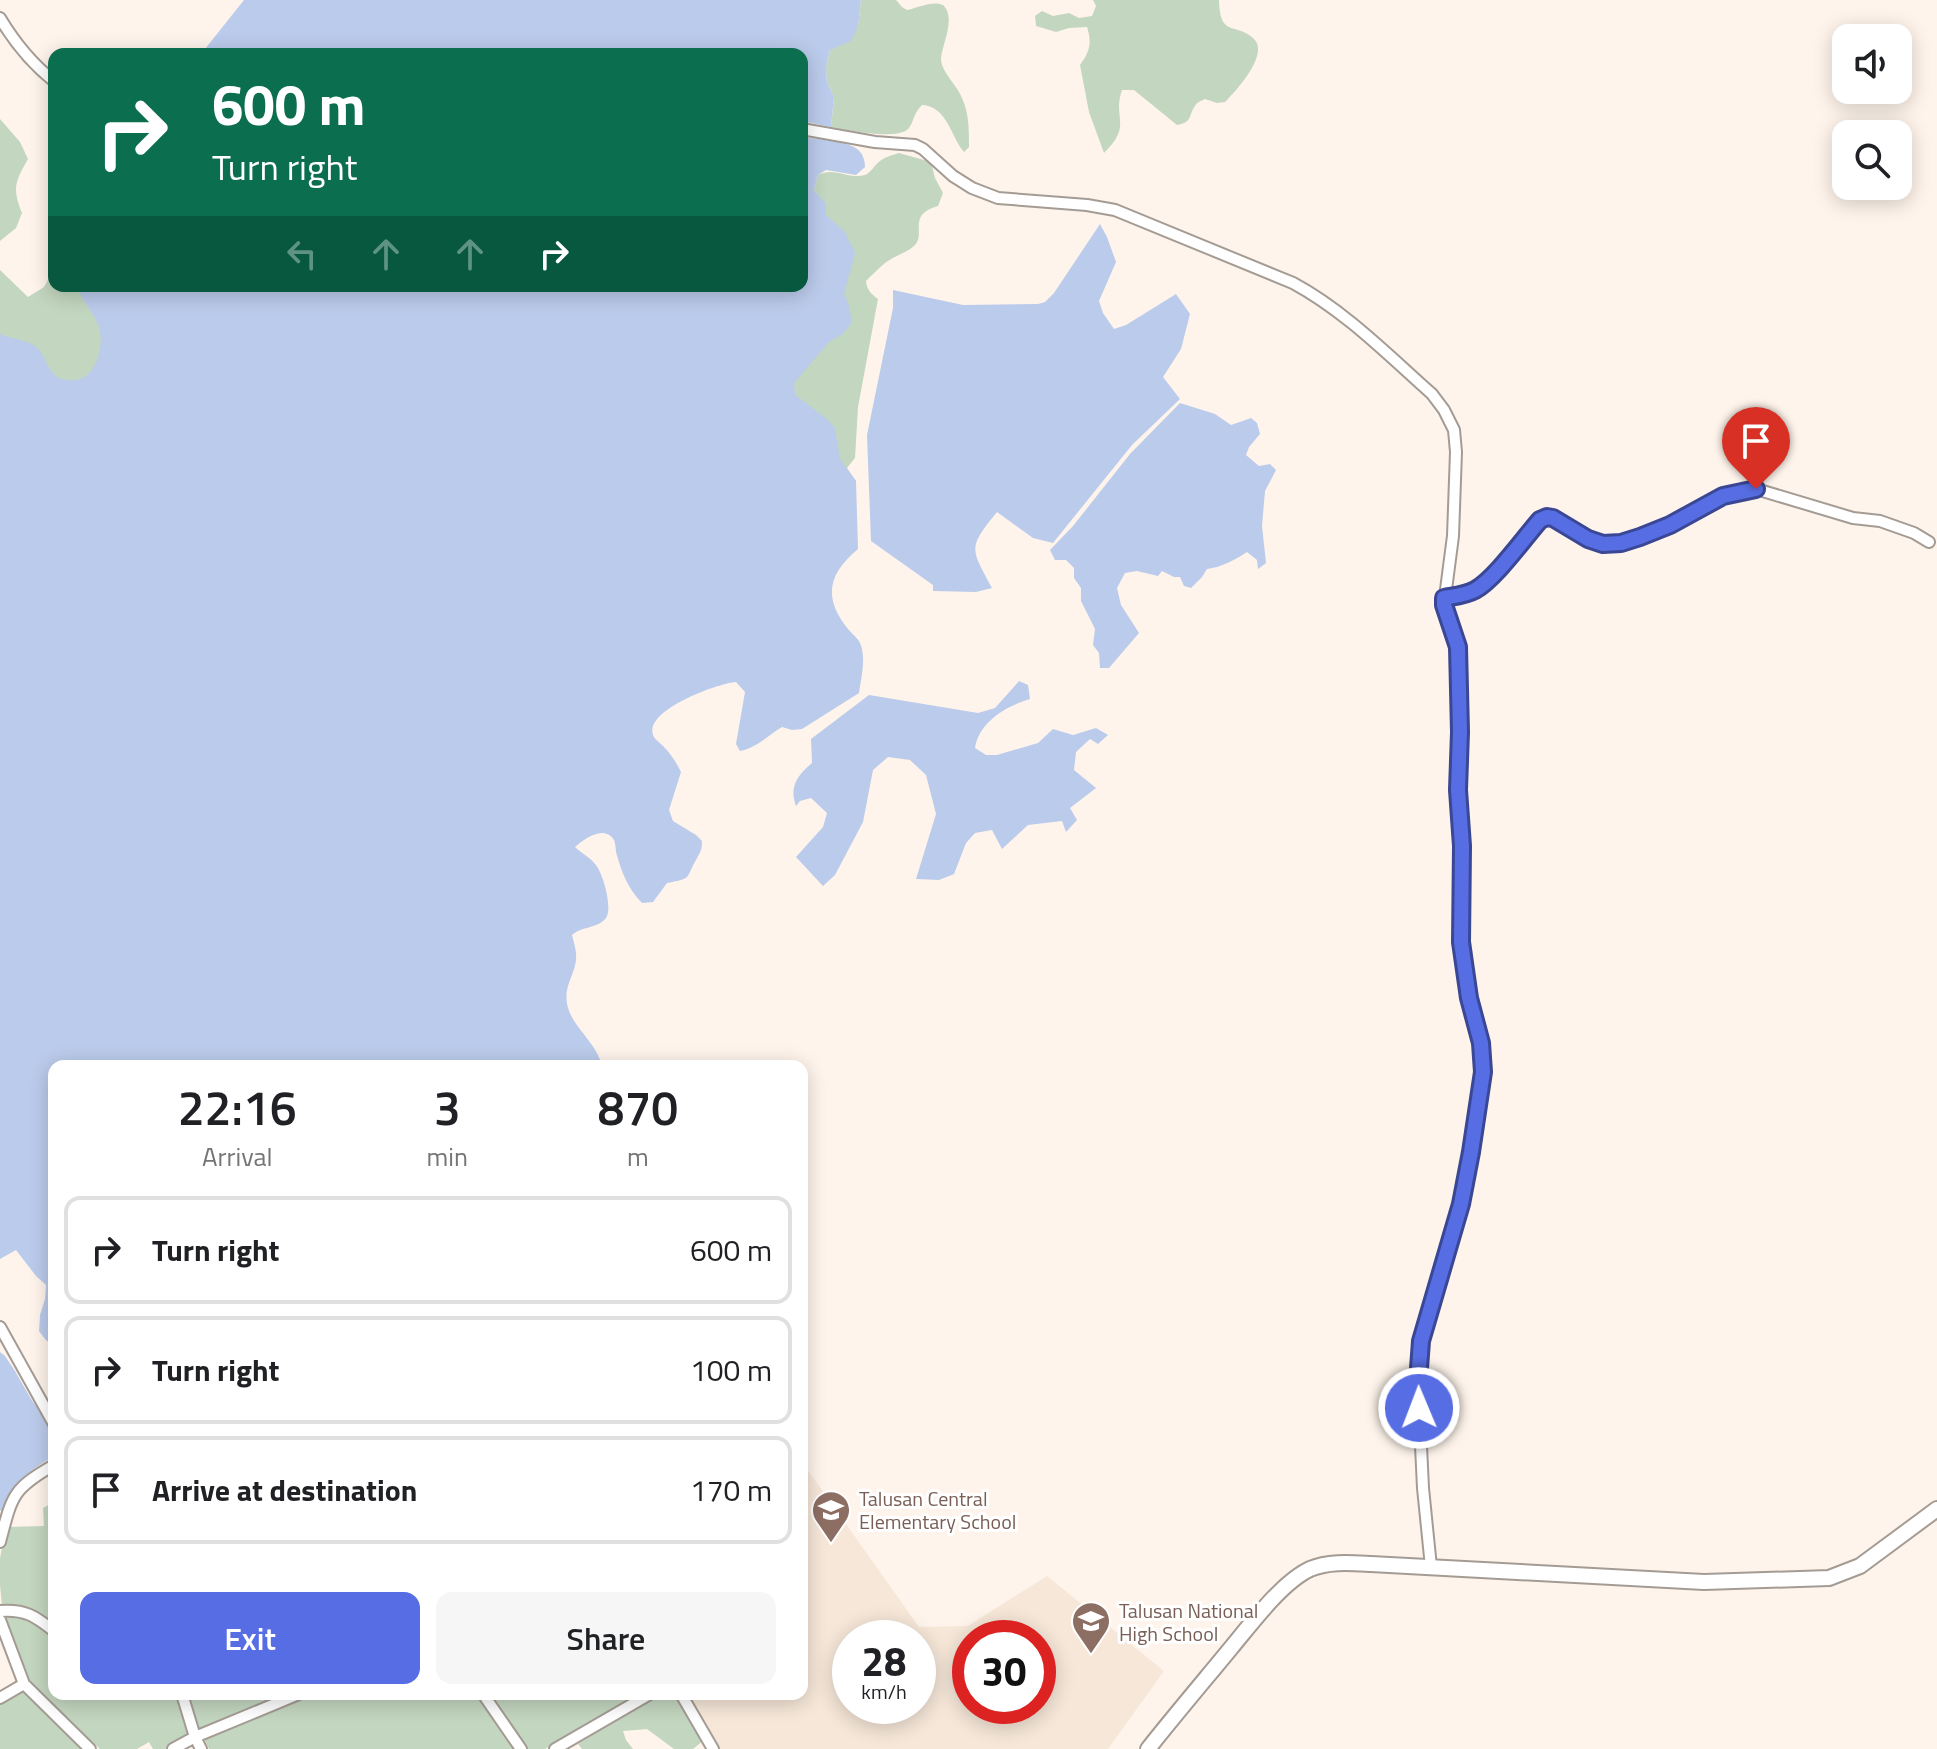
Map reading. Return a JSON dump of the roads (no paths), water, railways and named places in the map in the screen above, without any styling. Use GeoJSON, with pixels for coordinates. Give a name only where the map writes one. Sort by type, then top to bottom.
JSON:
{"type":"FeatureCollection","features":[{"type":"Feature","properties":{"kind":"main road"},"geometry":{"type":"LineString","coordinates":[[1148,1749],[1282,1590],[1301,1574],[1318,1566],[1344,1563],[1704,1582],[1829,1578],[1860,1566],[1937,1509]]}},
{"type":"Feature","properties":{"kind":"street"},"geometry":{"type":"LineString","coordinates":[[0,18],[15,42],[48,76]]}},
{"type":"Feature","properties":{"kind":"street"},"geometry":{"type":"LineString","coordinates":[[808,130],[875,142],[915,145],[972,188],[998,198],[1115,210],[1293,283],[1318,296],[1340,313],[1432,394],[1454,430],[1453,536],[1444,605],[1458,647],[1461,942],[1469,998],[1481,1043],[1483,1072],[1461,1204],[1421,1341],[1418,1382],[1423,1488],[1431,1567]]}},
{"type":"Feature","properties":{"kind":"street"},"geometry":{"type":"LineString","coordinates":[[1444,598],[1477,589],[1540,520],[1547,517],[1588,539],[1603,544],[1621,543],[1670,525],[1723,496],[1756,489],[1853,518],[1880,521],[1929,542]]}},
{"type":"Feature","properties":{"kind":"street"},"geometry":{"type":"LineString","coordinates":[[0,1327],[48,1413]]}},
{"type":"Feature","properties":{"kind":"street"},"geometry":{"type":"LineString","coordinates":[[0,1542],[9,1508],[22,1485],[48,1469]]}},
{"type":"Feature","properties":{"kind":"street"},"geometry":{"type":"LineString","coordinates":[[0,1611],[28,1613],[48,1627]]}},
{"type":"Feature","properties":{"kind":"street"},"geometry":{"type":"LineString","coordinates":[[0,1620],[24,1684],[90,1749]]}},
{"type":"Feature","properties":{"kind":"street"},"geometry":{"type":"LineString","coordinates":[[0,1698],[24,1684]]}},
{"type":"Feature","properties":{"kind":"street"},"geometry":{"type":"LineString","coordinates":[[184,1700],[201,1749]]}},
{"type":"Feature","properties":{"kind":"street"},"geometry":{"type":"LineString","coordinates":[[173,1749],[284,1700]]}},
{"type":"Feature","properties":{"kind":"street"},"geometry":{"type":"LineString","coordinates":[[487,1700],[521,1749]]}},
{"type":"Feature","properties":{"kind":"street"},"geometry":{"type":"LineString","coordinates":[[555,1749],[640,1700]]}},
{"type":"Feature","properties":{"kind":"street"},"geometry":{"type":"LineString","coordinates":[[684,1700],[713,1749]]}},
{"type":"Feature","properties":{"kind":"street"},"geometry":{"type":"LineString","coordinates":[[573,1738],[580,1749]]}},
{"type":"Feature","properties":{"kind":"water"},"geometry":{"type":"Polygon","coordinates":[[[244,0],[861,0],[858,26],[851,41],[830,50],[826,67],[827,82],[834,97],[831,127],[808,122],[808,48],[206,48],[244,0]]]}},
{"type":"Feature","properties":{"kind":"water"},"geometry":{"type":"Polygon","coordinates":[[[808,138],[852,146],[861,153],[865,165],[856,175],[826,170],[818,175],[814,190],[826,204],[826,215],[845,232],[855,253],[844,294],[852,322],[843,334],[829,342],[794,383],[795,395],[835,428],[840,459],[856,481],[858,549],[835,576],[832,596],[840,617],[861,646],[863,666],[859,693],[802,729],[782,727],[740,751],[736,744],[745,692],[736,682],[683,700],[659,718],[653,727],[654,737],[671,755],[681,772],[669,810],[673,821],[696,835],[702,841],[702,847],[687,877],[667,883],[653,902],[642,903],[626,879],[610,835],[594,834],[575,847],[598,868],[606,891],[608,913],[602,922],[572,935],[576,960],[566,996],[569,1011],[600,1060],[48,1060],[48,1342],[39,1331],[46,1285],[16,1250],[0,1259],[0,334],[35,346],[50,369],[64,380],[86,376],[98,359],[101,344],[94,316],[80,293],[808,292],[808,138]]]}},
{"type":"Feature","properties":{"kind":"water"},"geometry":{"type":"Polygon","coordinates":[[[1100,224],[1116,262],[1099,301],[1114,329],[1126,325],[1176,294],[1190,314],[1181,349],[1163,377],[1180,399],[1132,445],[1053,543],[1033,538],[997,512],[981,534],[975,549],[992,588],[976,592],[933,591],[933,585],[871,541],[867,435],[893,308],[893,290],[963,305],[1045,302],[1100,224]]]}},
{"type":"Feature","properties":{"kind":"water"},"geometry":{"type":"Polygon","coordinates":[[[1180,403],[1215,414],[1231,425],[1251,418],[1257,423],[1260,434],[1246,455],[1259,466],[1270,464],[1276,470],[1265,491],[1262,526],[1266,563],[1258,569],[1257,560],[1247,552],[1228,563],[1207,569],[1191,588],[1184,586],[1180,577],[1162,571],[1158,576],[1137,571],[1125,573],[1117,588],[1121,605],[1139,633],[1109,668],[1100,668],[1099,653],[1093,645],[1095,629],[1081,601],[1081,588],[1074,578],[1074,568],[1066,560],[1055,560],[1050,550],[1130,454],[1180,403]]]}},
{"type":"Feature","properties":{"kind":"water"},"geometry":{"type":"Polygon","coordinates":[[[1019,681],[1028,685],[1030,699],[995,716],[982,730],[975,748],[986,755],[997,755],[1038,743],[1053,729],[1073,735],[1096,728],[1108,735],[1098,744],[1090,739],[1076,752],[1074,770],[1096,788],[1070,808],[1077,820],[1066,832],[1062,821],[1028,825],[1002,849],[992,830],[975,833],[966,843],[954,874],[939,880],[916,879],[936,814],[926,775],[910,760],[888,757],[873,770],[863,822],[835,875],[823,886],[796,857],[823,827],[827,813],[811,798],[800,801],[796,806],[794,799],[796,782],[812,763],[811,739],[869,695],[978,713],[995,708],[1019,681]]]}},
{"type":"Feature","properties":{"kind":"water"},"geometry":{"type":"Polygon","coordinates":[[[0,1352],[48,1423],[48,1460],[22,1479],[11,1493],[3,1513],[0,1510],[0,1352]]]}},
{"type":"Feature","properties":{"kind":"place","name":"Talusan Central Elementary School"},"geometry":{"type":"Point","coordinates":[831,1544]}},
{"type":"Feature","properties":{"kind":"place","name":"Talusan National High School"},"geometry":{"type":"Point","coordinates":[1091,1655]}}]}
